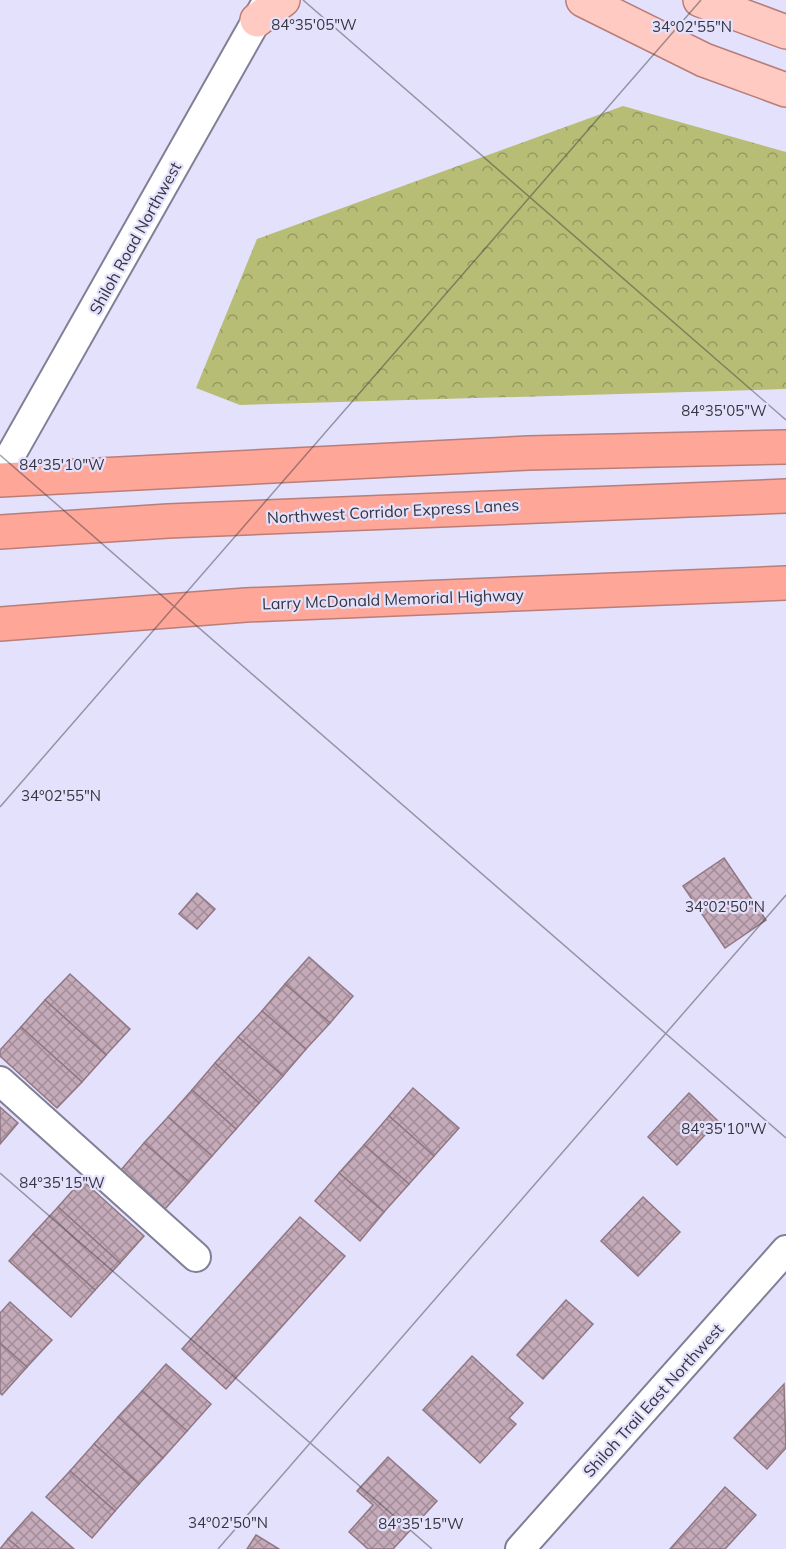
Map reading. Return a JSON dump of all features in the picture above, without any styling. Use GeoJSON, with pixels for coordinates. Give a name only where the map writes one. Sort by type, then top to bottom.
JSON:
{"type":"FeatureCollection","features":[{"type":"Feature","properties":{"kind":"highway"},"geometry":{"type":"LineString","coordinates":[[0,480],[529,453],[786,447]]}},
{"type":"Feature","properties":{"kind":"highway","name":"Northwest Corridor Express Lanes"},"geometry":{"type":"LineString","coordinates":[[0,532],[168,521],[786,496]]}},
{"type":"Feature","properties":{"kind":"highway","name":"Larry McDonald Memorial Highway"},"geometry":{"type":"LineString","coordinates":[[0,624],[246,605],[786,583]]}},
{"type":"Feature","properties":{"kind":"main road"},"geometry":{"type":"LineString","coordinates":[[262,10],[283,0]]}},
{"type":"Feature","properties":{"kind":"main road"},"geometry":{"type":"LineString","coordinates":[[583,0],[704,60],[786,90]]}},
{"type":"Feature","properties":{"kind":"main road"},"geometry":{"type":"LineString","coordinates":[[700,0],[786,32]]}},
{"type":"Feature","properties":{"kind":"street","name":"Shiloh Road Northwest"},"geometry":{"type":"LineString","coordinates":[[0,474],[80,336],[262,10]]}},
{"type":"Feature","properties":{"kind":"street"},"geometry":{"type":"LineString","coordinates":[[0,1081],[195,1257]]}},
{"type":"Feature","properties":{"kind":"street","name":"Shiloh Trail East Northwest"},"geometry":{"type":"LineString","coordinates":[[520,1549],[786,1250]]}},
{"type":"Feature","properties":{"kind":"green space"},"geometry":{"type":"Polygon","coordinates":[[[623,106],[786,152],[786,389],[240,405],[196,388],[257,239],[623,106]]]}},
{"type":"Feature","properties":{"kind":"building"},"geometry":{"type":"Polygon","coordinates":[[[724,858],[766,920],[725,948],[683,886],[724,858]]]}},
{"type":"Feature","properties":{"kind":"building"},"geometry":{"type":"Polygon","coordinates":[[[197,893],[215,909],[197,929],[179,914],[197,893]]]}},
{"type":"Feature","properties":{"kind":"building"},"geometry":{"type":"Polygon","coordinates":[[[309,957],[353,996],[330,1023],[285,984],[309,957]]]}},
{"type":"Feature","properties":{"kind":"building"},"geometry":{"type":"Polygon","coordinates":[[[70,974],[130,1029],[106,1055],[45,1000],[70,974]]]}},
{"type":"Feature","properties":{"kind":"building"},"geometry":{"type":"Polygon","coordinates":[[[285,984],[330,1023],[306,1049],[262,1011],[285,984]]]}},
{"type":"Feature","properties":{"kind":"building"},"geometry":{"type":"Polygon","coordinates":[[[45,1000],[106,1055],[82,1082],[21,1027],[45,1000]]]}},
{"type":"Feature","properties":{"kind":"building"},"geometry":{"type":"Polygon","coordinates":[[[262,1011],[306,1049],[283,1076],[238,1037],[262,1011]]]}},
{"type":"Feature","properties":{"kind":"building"},"geometry":{"type":"Polygon","coordinates":[[[21,1027],[82,1082],[57,1108],[0,1056],[0,1050],[21,1027]]]}},
{"type":"Feature","properties":{"kind":"building"},"geometry":{"type":"Polygon","coordinates":[[[238,1037],[283,1076],[259,1103],[215,1063],[238,1037]]]}},
{"type":"Feature","properties":{"kind":"building"},"geometry":{"type":"Polygon","coordinates":[[[215,1063],[259,1103],[236,1129],[192,1090],[215,1063]]]}},
{"type":"Feature","properties":{"kind":"building"},"geometry":{"type":"Polygon","coordinates":[[[413,1088],[459,1128],[434,1156],[389,1116],[413,1088]]]}},
{"type":"Feature","properties":{"kind":"building"},"geometry":{"type":"Polygon","coordinates":[[[192,1090],[236,1129],[212,1156],[168,1117],[192,1090]]]}},
{"type":"Feature","properties":{"kind":"building"},"geometry":{"type":"Polygon","coordinates":[[[689,1093],[718,1121],[677,1165],[648,1137],[689,1093]]]}},
{"type":"Feature","properties":{"kind":"building"},"geometry":{"type":"Polygon","coordinates":[[[0,1107],[18,1123],[0,1144],[0,1107]]]}},
{"type":"Feature","properties":{"kind":"building"},"geometry":{"type":"Polygon","coordinates":[[[389,1116],[434,1156],[409,1184],[364,1145],[389,1116]]]}},
{"type":"Feature","properties":{"kind":"building"},"geometry":{"type":"Polygon","coordinates":[[[168,1117],[212,1156],[189,1182],[144,1143],[168,1117]]]}},
{"type":"Feature","properties":{"kind":"building"},"geometry":{"type":"Polygon","coordinates":[[[144,1143],[189,1182],[165,1209],[121,1170],[144,1143]]]}},
{"type":"Feature","properties":{"kind":"building"},"geometry":{"type":"Polygon","coordinates":[[[364,1145],[409,1184],[384,1212],[339,1173],[364,1145]]]}},
{"type":"Feature","properties":{"kind":"building"},"geometry":{"type":"Polygon","coordinates":[[[339,1173],[384,1212],[360,1241],[315,1201],[339,1173]]]}},
{"type":"Feature","properties":{"kind":"building"},"geometry":{"type":"Polygon","coordinates":[[[82,1180],[144,1236],[120,1263],[58,1207],[82,1180]]]}},
{"type":"Feature","properties":{"kind":"building"},"geometry":{"type":"Polygon","coordinates":[[[643,1197],[680,1232],[638,1276],[601,1241],[643,1197]]]}},
{"type":"Feature","properties":{"kind":"building"},"geometry":{"type":"Polygon","coordinates":[[[58,1207],[120,1263],[95,1290],[33,1234],[58,1207]]]}},
{"type":"Feature","properties":{"kind":"building"},"geometry":{"type":"Polygon","coordinates":[[[300,1217],[345,1256],[226,1389],[182,1349],[300,1217]]]}},
{"type":"Feature","properties":{"kind":"building"},"geometry":{"type":"Polygon","coordinates":[[[33,1234],[95,1290],[71,1317],[9,1261],[33,1234]]]}},
{"type":"Feature","properties":{"kind":"building"},"geometry":{"type":"Polygon","coordinates":[[[566,1300],[593,1324],[543,1379],[517,1355],[566,1300]]]}},
{"type":"Feature","properties":{"kind":"building"},"geometry":{"type":"Polygon","coordinates":[[[10,1302],[52,1340],[27,1367],[0,1343],[0,1313],[10,1302]]]}},
{"type":"Feature","properties":{"kind":"building"},"geometry":{"type":"Polygon","coordinates":[[[0,1343],[27,1367],[2,1395],[0,1393],[0,1343]]]}},
{"type":"Feature","properties":{"kind":"building"},"geometry":{"type":"Polygon","coordinates":[[[472,1356],[523,1403],[509,1418],[516,1424],[480,1463],[423,1410],[472,1356]]]}},
{"type":"Feature","properties":{"kind":"building"},"geometry":{"type":"Polygon","coordinates":[[[166,1364],[211,1404],[187,1431],[142,1391],[166,1364]]]}},
{"type":"Feature","properties":{"kind":"building"},"geometry":{"type":"Polygon","coordinates":[[[784,1384],[786,1448],[767,1469],[734,1438],[784,1384]]]}},
{"type":"Feature","properties":{"kind":"building"},"geometry":{"type":"Polygon","coordinates":[[[142,1391],[187,1431],[163,1458],[118,1417],[142,1391]]]}},
{"type":"Feature","properties":{"kind":"building"},"geometry":{"type":"Polygon","coordinates":[[[118,1417],[163,1458],[139,1484],[94,1444],[118,1417]]]}},
{"type":"Feature","properties":{"kind":"building"},"geometry":{"type":"Polygon","coordinates":[[[94,1444],[139,1484],[115,1511],[70,1471],[94,1444]]]}},
{"type":"Feature","properties":{"kind":"building"},"geometry":{"type":"Polygon","coordinates":[[[388,1457],[437,1501],[393,1549],[368,1549],[349,1532],[373,1505],[357,1491],[388,1457]]]}},
{"type":"Feature","properties":{"kind":"building"},"geometry":{"type":"Polygon","coordinates":[[[70,1471],[115,1511],[92,1538],[46,1497],[70,1471]]]}},
{"type":"Feature","properties":{"kind":"building"},"geometry":{"type":"Polygon","coordinates":[[[725,1487],[756,1515],[725,1549],[670,1549],[725,1487]]]}},
{"type":"Feature","properties":{"kind":"building"},"geometry":{"type":"Polygon","coordinates":[[[32,1512],[74,1549],[20,1549],[8,1539],[32,1512]]]}},
{"type":"Feature","properties":{"kind":"building"},"geometry":{"type":"Polygon","coordinates":[[[256,1535],[279,1549],[247,1549],[256,1535]]]}},
{"type":"Feature","properties":{"kind":"building"},"geometry":{"type":"Polygon","coordinates":[[[8,1539],[20,1549],[0,1549],[8,1539]]]}}]}
